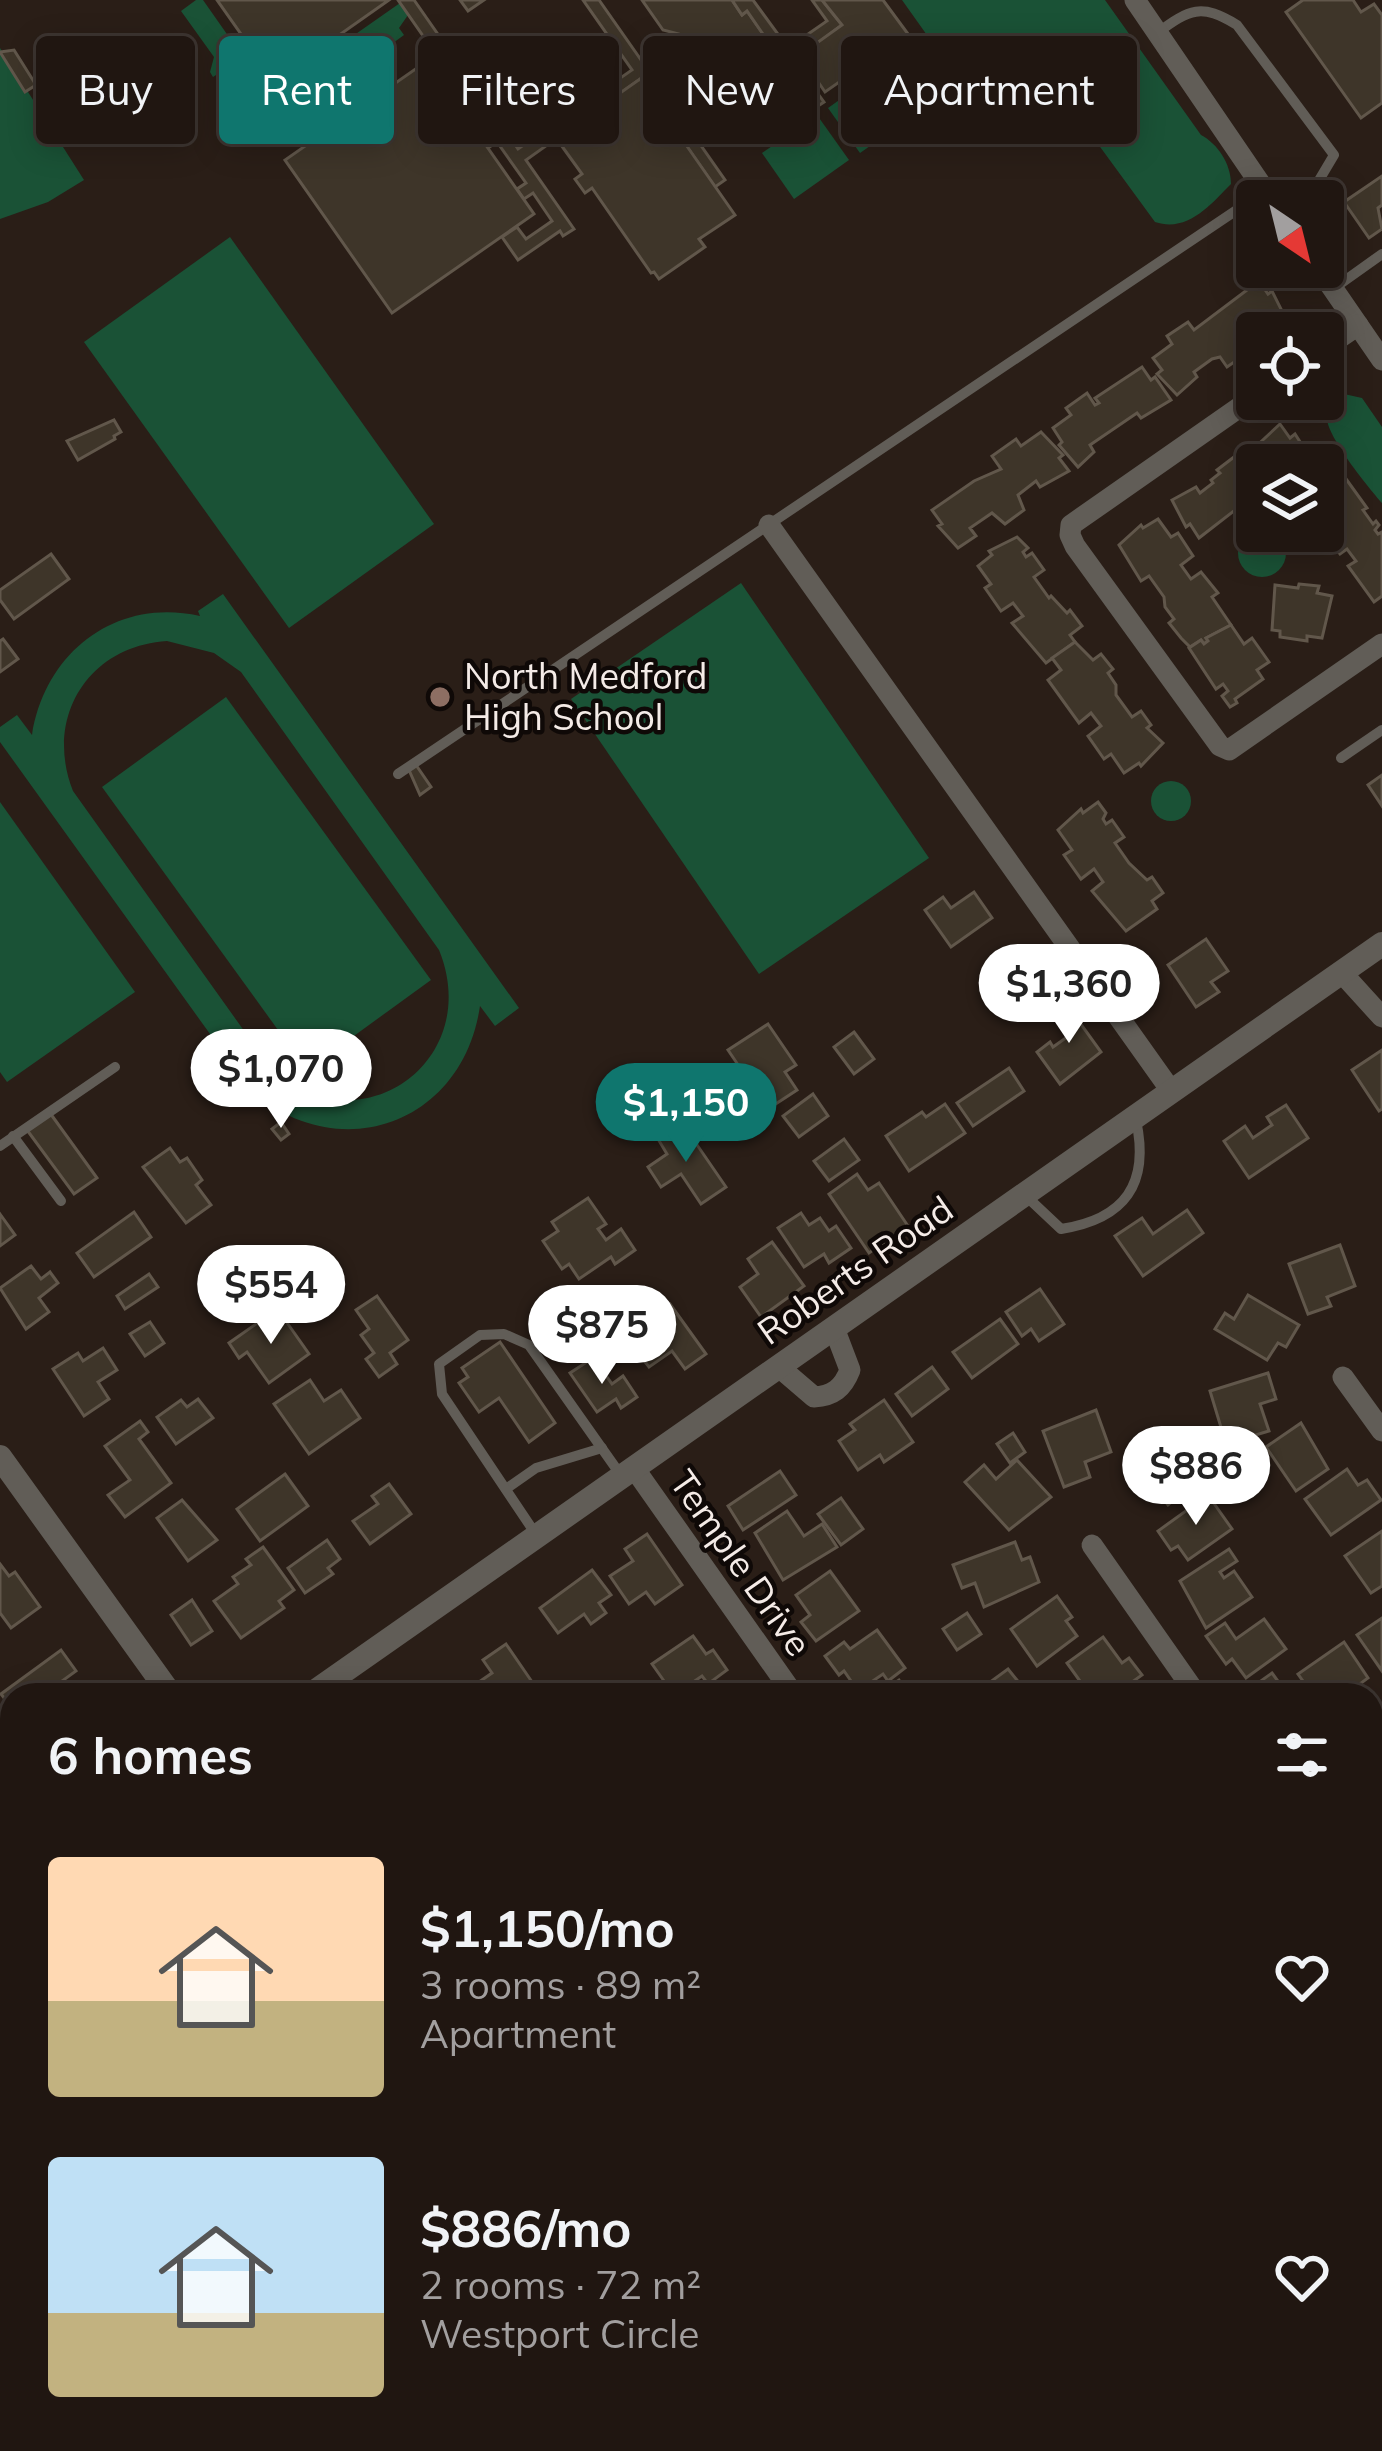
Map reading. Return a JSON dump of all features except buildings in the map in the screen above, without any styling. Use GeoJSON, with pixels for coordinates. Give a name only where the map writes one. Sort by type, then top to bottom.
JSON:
{"type":"FeatureCollection","features":[{"type":"Feature","properties":{"kind":"street"},"geometry":{"type":"LineString","coordinates":[[1135,0],[1258,180]]}},
{"type":"Feature","properties":{"kind":"street"},"geometry":{"type":"LineString","coordinates":[[1333,289],[1382,360]]}},
{"type":"Feature","properties":{"kind":"street"},"geometry":{"type":"LineString","coordinates":[[1344,335],[1358,325]]}},
{"type":"Feature","properties":{"kind":"street"},"geometry":{"type":"LineString","coordinates":[[1236,410],[1071,525],[1075,546],[1220,746],[1228,750],[1382,644]]}},
{"type":"Feature","properties":{"kind":"street"},"geometry":{"type":"LineString","coordinates":[[769,525],[1172,1092]]}},
{"type":"Feature","properties":{"kind":"street","name":"Roberts Road"},"geometry":{"type":"LineString","coordinates":[[327,1683],[1382,944]]}},
{"type":"Feature","properties":{"kind":"street"},"geometry":{"type":"LineString","coordinates":[[1342,973],[1382,1017]]}},
{"type":"Feature","properties":{"kind":"street"},"geometry":{"type":"LineString","coordinates":[[779,1366],[814,1397],[828,1396],[845,1384],[850,1370],[834,1328]]}},
{"type":"Feature","properties":{"kind":"street"},"geometry":{"type":"LineString","coordinates":[[1343,1377],[1382,1431]]}},
{"type":"Feature","properties":{"kind":"street"},"geometry":{"type":"LineString","coordinates":[[0,1457],[162,1683]]}},
{"type":"Feature","properties":{"kind":"street","name":"Temple Drive"},"geometry":{"type":"LineString","coordinates":[[627,1473],[785,1683]]}},
{"type":"Feature","properties":{"kind":"street"},"geometry":{"type":"LineString","coordinates":[[1092,1545],[1189,1683]]}},
{"type":"Feature","properties":{"kind":"lane"},"geometry":{"type":"LineString","coordinates":[[1157,33],[1199,10],[1216,13],[1238,26],[1334,155],[1319,180]]}},
{"type":"Feature","properties":{"kind":"lane"},"geometry":{"type":"LineString","coordinates":[[398,775],[1236,218]]}},
{"type":"Feature","properties":{"kind":"lane"},"geometry":{"type":"LineString","coordinates":[[1333,289],[1382,254]]}},
{"type":"Feature","properties":{"kind":"lane"},"geometry":{"type":"LineString","coordinates":[[1341,758],[1382,730]]}},
{"type":"Feature","properties":{"kind":"lane"},"geometry":{"type":"LineString","coordinates":[[0,1146],[115,1067]]}},
{"type":"Feature","properties":{"kind":"lane"},"geometry":{"type":"LineString","coordinates":[[1025,1195],[1061,1229],[1090,1225],[1106,1216],[1126,1201],[1137,1174],[1140,1149],[1135,1117]]}},
{"type":"Feature","properties":{"kind":"lane"},"geometry":{"type":"LineString","coordinates":[[13,1136],[61,1201]]}},
{"type":"Feature","properties":{"kind":"lane"},"geometry":{"type":"LineString","coordinates":[[537,1536],[442,1394],[439,1364],[480,1335],[504,1334],[529,1345],[602,1448],[627,1473]]}},
{"type":"Feature","properties":{"kind":"lane"},"geometry":{"type":"LineString","coordinates":[[506,1490],[536,1468],[602,1448]]}},
{"type":"Feature","properties":{"kind":"green space"},"geometry":{"type":"Polygon","coordinates":[[[203,0],[228,36],[219,36],[219,73],[213,77],[214,57],[181,11],[203,0]]]}},
{"type":"Feature","properties":{"kind":"green space"},"geometry":{"type":"Polygon","coordinates":[[[902,0],[1105,0],[1131,36],[928,36],[902,0]]]}},
{"type":"Feature","properties":{"kind":"green space"},"geometry":{"type":"Polygon","coordinates":[[[400,3],[408,15],[399,28],[404,35],[394,42],[394,36],[353,36],[400,3]]]}},
{"type":"Feature","properties":{"kind":"green space"},"geometry":{"type":"Polygon","coordinates":[[[1137,45],[1201,135],[1222,155],[1231,184],[1188,220],[1155,222],[1098,144],[1137,144],[1137,45]]]}},
{"type":"Feature","properties":{"kind":"green space"},"geometry":{"type":"Polygon","coordinates":[[[0,48],[36,105],[36,144],[61,144],[84,180],[48,202],[0,219],[0,48]]]}},
{"type":"Feature","properties":{"kind":"green space"},"geometry":{"type":"Polygon","coordinates":[[[841,99],[841,126],[828,108],[841,99]]]}},
{"type":"Feature","properties":{"kind":"green space"},"geometry":{"type":"Polygon","coordinates":[[[817,115],[849,160],[794,199],[762,153],[775,144],[817,144],[817,115]]]}},
{"type":"Feature","properties":{"kind":"green space"},"geometry":{"type":"Polygon","coordinates":[[[230,237],[434,524],[289,628],[84,342],[230,237]]]}},
{"type":"Feature","properties":{"kind":"green space"},"geometry":{"type":"Polygon","coordinates":[[[1344,394],[1362,398],[1382,427],[1382,503],[1350,462],[1344,444],[1338,444],[1328,420],[1344,420],[1344,394]]]}},
{"type":"Feature","properties":{"kind":"green space"},"geometry":{"type":"Polygon","coordinates":[[[1238,552],[1286,552],[1279,570],[1262,577],[1245,570],[1238,553],[1238,552]]]}},
{"type":"Feature","properties":{"kind":"green space"},"geometry":{"type":"Polygon","coordinates":[[[741,583],[929,858],[759,974],[571,699],[741,583]]]}},
{"type":"Feature","properties":{"kind":"green space"},"geometry":{"type":"Polygon","coordinates":[[[223,594],[519,1008],[495,1026],[480,1006],[469,1046],[450,1079],[424,1105],[393,1121],[359,1129],[322,1127],[286,1114],[251,1091],[0,742],[0,727],[17,715],[32,735],[52,679],[89,637],[140,615],[200,616],[198,611],[223,594]],[[167,641],[115,656],[95,671],[79,690],[64,737],[73,791],[272,1070],[307,1092],[342,1100],[376,1096],[406,1081],[430,1057],[445,1026],[448,990],[439,950],[241,672],[214,653],[167,641]]]}},
{"type":"Feature","properties":{"kind":"green space"},"geometry":{"type":"Polygon","coordinates":[[[226,697],[431,980],[307,1070],[102,787],[226,697]]]}},
{"type":"Feature","properties":{"kind":"green space"},"geometry":{"type":"Polygon","coordinates":[[[1171,781],[1185,787],[1191,801],[1185,815],[1171,821],[1157,815],[1151,801],[1157,787],[1171,781]]]}},
{"type":"Feature","properties":{"kind":"green space"},"geometry":{"type":"Polygon","coordinates":[[[0,802],[135,992],[7,1082],[0,1072],[0,802]]]}},
{"type":"Feature","properties":{"kind":"place","name":"North Medford High School"},"geometry":{"type":"Point","coordinates":[440,697]}}]}
